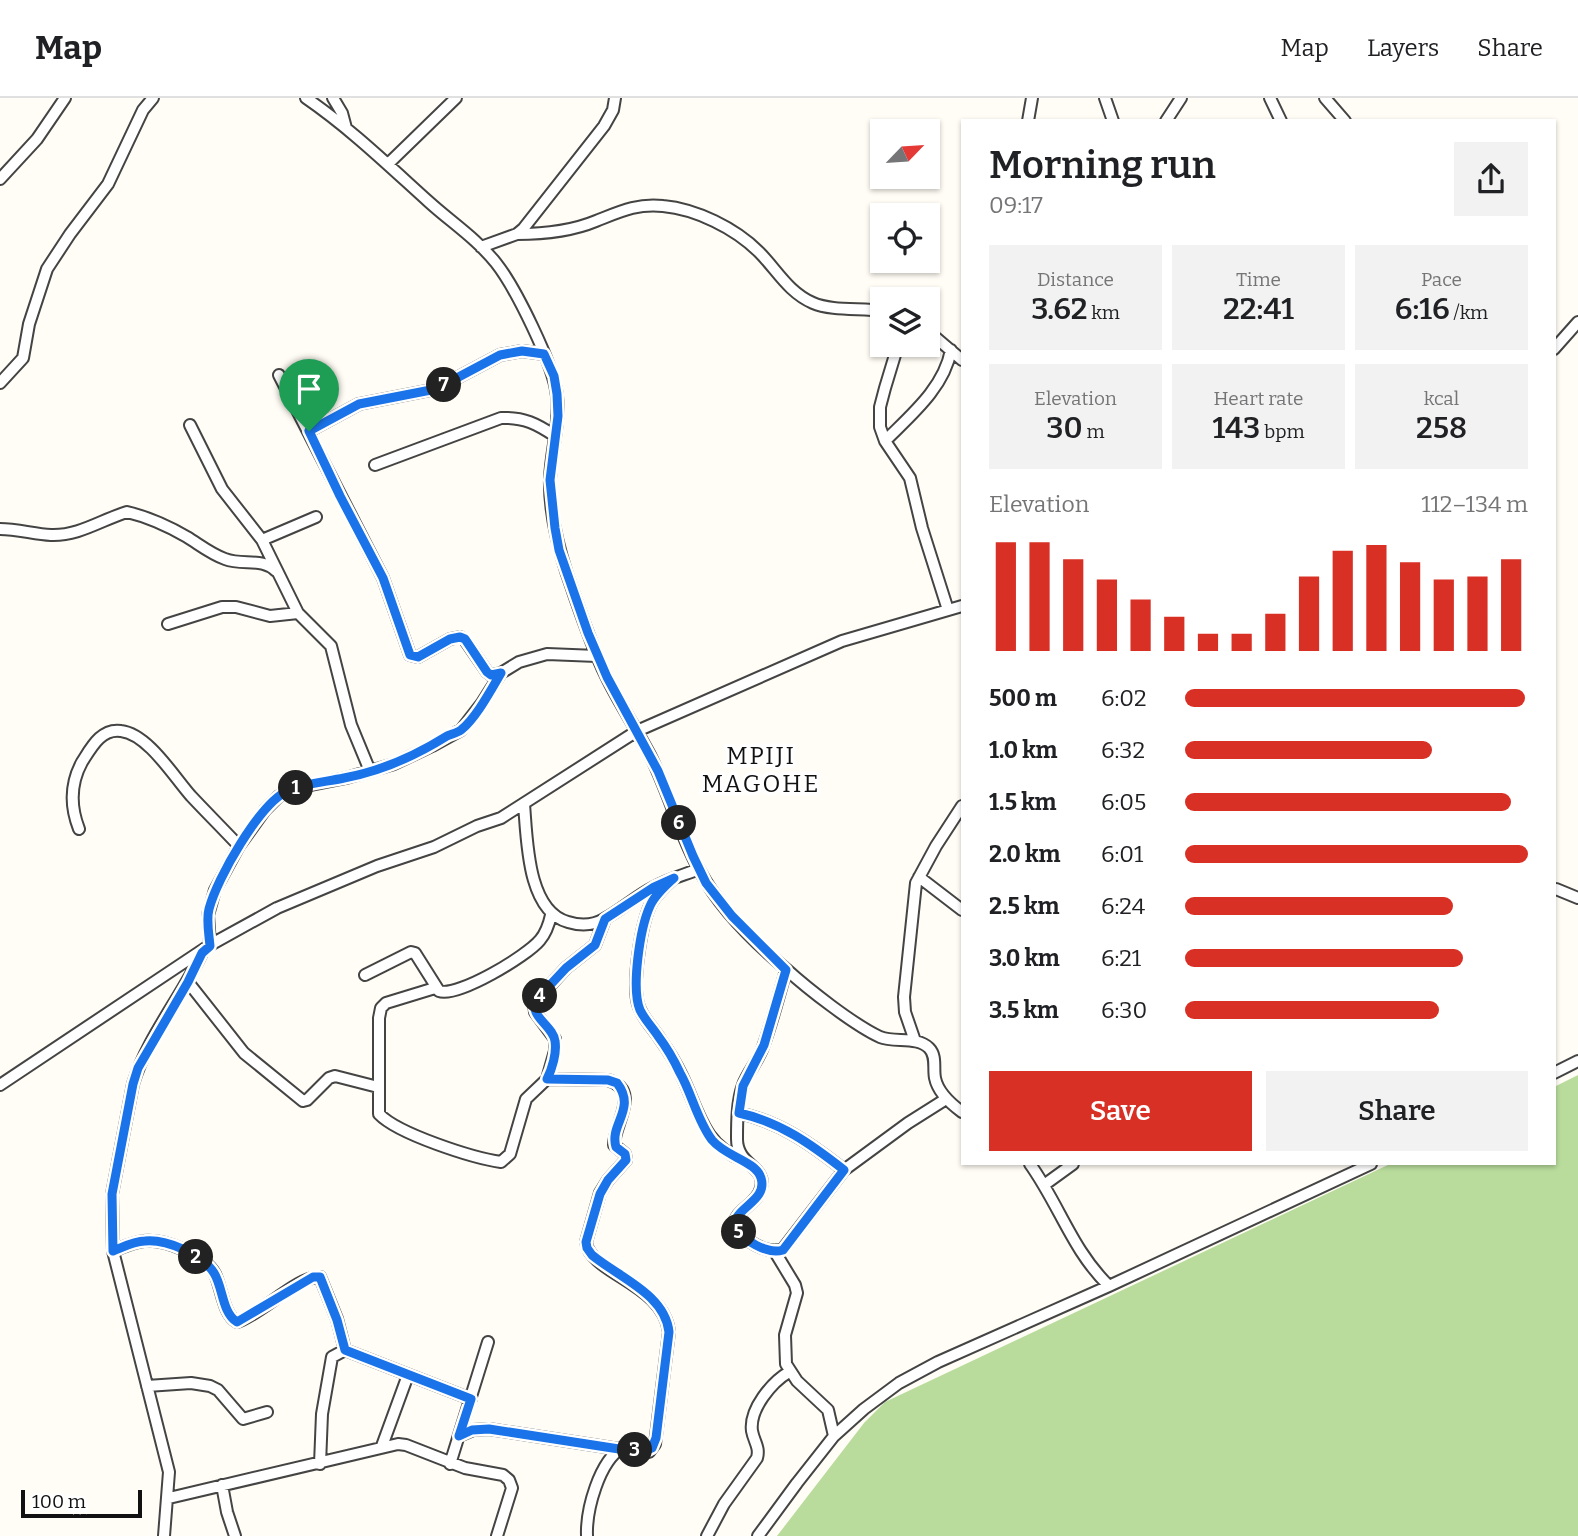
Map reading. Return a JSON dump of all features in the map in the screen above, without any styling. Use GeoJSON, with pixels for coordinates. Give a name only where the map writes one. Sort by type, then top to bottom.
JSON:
{"type":"FeatureCollection","features":[{"type":"Feature","properties":{"kind":"street"},"geometry":{"type":"LineString","coordinates":[[0,179],[37,139],[65,98]]}},
{"type":"Feature","properties":{"kind":"street"},"geometry":{"type":"LineString","coordinates":[[0,383],[23,358],[29,324],[47,269],[108,184],[143,110],[153,98]]}},
{"type":"Feature","properties":{"kind":"street"},"geometry":{"type":"LineString","coordinates":[[306,98],[388,164],[481,247],[504,274],[554,376],[558,416],[550,480],[555,528],[567,572],[597,656],[667,792],[699,869],[732,916],[786,970],[878,1036],[893,1041],[925,1044],[933,1054],[936,1083],[946,1099],[961,1111]]}},
{"type":"Feature","properties":{"kind":"street"},"geometry":{"type":"LineString","coordinates":[[333,98],[342,113],[346,128]]}},
{"type":"Feature","properties":{"kind":"street"},"geometry":{"type":"LineString","coordinates":[[388,164],[456,98]]}},
{"type":"Feature","properties":{"kind":"street"},"geometry":{"type":"LineString","coordinates":[[517,234],[597,134],[613,110],[615,98]]}},
{"type":"Feature","properties":{"kind":"street"},"geometry":{"type":"LineString","coordinates":[[1028,119],[1032,98]]}},
{"type":"Feature","properties":{"kind":"street"},"geometry":{"type":"LineString","coordinates":[[1105,98],[1112,119]]}},
{"type":"Feature","properties":{"kind":"street"},"geometry":{"type":"LineString","coordinates":[[1167,119],[1181,98]]}},
{"type":"Feature","properties":{"kind":"street"},"geometry":{"type":"LineString","coordinates":[[1270,98],[1280,119]]}},
{"type":"Feature","properties":{"kind":"street"},"geometry":{"type":"LineString","coordinates":[[1325,98],[1343,119]]}},
{"type":"Feature","properties":{"kind":"street"},"geometry":{"type":"LineString","coordinates":[[481,247],[517,234],[573,228],[636,206],[663,206],[711,221],[746,241],[769,263],[784,283],[812,303],[870,310]]}},
{"type":"Feature","properties":{"kind":"street"},"geometry":{"type":"LineString","coordinates":[[1556,347],[1578,322]]}},
{"type":"Feature","properties":{"kind":"street"},"geometry":{"type":"LineString","coordinates":[[940,341],[961,359]]}},
{"type":"Feature","properties":{"kind":"street"},"geometry":{"type":"LineString","coordinates":[[885,441],[936,386],[948,364],[951,350]]}},
{"type":"Feature","properties":{"kind":"street"},"geometry":{"type":"LineString","coordinates":[[309,431],[359,404],[436,389],[500,355],[522,351],[544,354]]}},
{"type":"Feature","properties":{"kind":"street"},"geometry":{"type":"LineString","coordinates":[[895,357],[880,407],[880,427],[885,441],[910,478],[922,528],[948,610]]}},
{"type":"Feature","properties":{"kind":"street"},"geometry":{"type":"LineString","coordinates":[[279,375],[383,578],[410,655],[418,657],[450,639],[460,637],[465,639],[491,675],[501,673],[529,658],[547,654],[597,656]]}},
{"type":"Feature","properties":{"kind":"street"},"geometry":{"type":"LineString","coordinates":[[375,465],[501,418],[514,417],[531,421],[555,436]]}},
{"type":"Feature","properties":{"kind":"street"},"geometry":{"type":"LineString","coordinates":[[190,425],[222,489],[262,540],[298,613],[326,640],[334,653],[348,716],[370,771]]}},
{"type":"Feature","properties":{"kind":"street"},"geometry":{"type":"LineString","coordinates":[[0,530],[64,534],[127,512],[164,525],[226,560],[267,564],[280,576]]}},
{"type":"Feature","properties":{"kind":"street"},"geometry":{"type":"LineString","coordinates":[[262,540],[316,517]]}},
{"type":"Feature","properties":{"kind":"street"},"geometry":{"type":"LineString","coordinates":[[0,1085],[206,949],[277,908],[501,818],[637,732],[842,641],[961,606]]}},
{"type":"Feature","properties":{"kind":"street"},"geometry":{"type":"LineString","coordinates":[[168,624],[222,607],[236,607],[270,616],[298,613]]}},
{"type":"Feature","properties":{"kind":"street"},"geometry":{"type":"LineString","coordinates":[[164,1536],[169,1472],[113,1251],[112,1194],[133,1084],[142,1060],[206,949],[209,907],[215,890],[239,846],[265,810],[286,792],[370,771],[415,755],[461,730],[501,673]]}},
{"type":"Feature","properties":{"kind":"street"},"geometry":{"type":"LineString","coordinates":[[79,829],[73,813],[74,777],[92,746],[104,734],[113,731],[130,733],[163,754],[189,794],[239,846]]}},
{"type":"Feature","properties":{"kind":"street"},"geometry":{"type":"LineString","coordinates":[[524,804],[528,853],[533,874],[543,904],[551,915],[580,925],[590,925],[605,919],[654,887],[699,869]]}},
{"type":"Feature","properties":{"kind":"street"},"geometry":{"type":"LineString","coordinates":[[915,1041],[905,1012],[904,997],[913,899],[919,877],[958,822]]}},
{"type":"Feature","properties":{"kind":"street"},"geometry":{"type":"LineString","coordinates":[[919,877],[961,909]]}},
{"type":"Feature","properties":{"kind":"street"},"geometry":{"type":"LineString","coordinates":[[674,878],[656,896],[646,918],[635,995],[645,1019],[682,1075],[705,1129],[721,1149],[743,1160],[758,1172],[762,1186],[757,1197],[736,1217],[734,1226],[742,1235],[769,1251],[775,1252],[788,1245],[844,1170],[946,1099]]}},
{"type":"Feature","properties":{"kind":"street"},"geometry":{"type":"LineString","coordinates":[[1556,889],[1578,898]]}},
{"type":"Feature","properties":{"kind":"street"},"geometry":{"type":"LineString","coordinates":[[365,975],[411,952],[415,953],[435,988],[451,993],[514,962],[540,940],[551,915]]}},
{"type":"Feature","properties":{"kind":"street"},"geometry":{"type":"LineString","coordinates":[[435,988],[386,1003],[381,1008],[378,1108],[381,1117],[450,1150],[501,1162],[510,1154],[526,1099],[547,1079],[555,1051],[555,1039],[535,1012],[534,1003],[566,968],[595,945],[605,919]]}},
{"type":"Feature","properties":{"kind":"street"},"geometry":{"type":"LineString","coordinates":[[743,1160],[737,1140],[743,1086],[764,1045],[786,970]]}},
{"type":"Feature","properties":{"kind":"street"},"geometry":{"type":"LineString","coordinates":[[188,982],[244,1054],[303,1101],[329,1078],[335,1076],[378,1087]]}},
{"type":"Feature","properties":{"kind":"street"},"geometry":{"type":"LineString","coordinates":[[1556,1072],[1578,1060]]}},
{"type":"Feature","properties":{"kind":"street"},"geometry":{"type":"LineString","coordinates":[[459,1436],[472,1430],[489,1429],[619,1449],[628,1447],[643,1452],[649,1451],[655,1444],[668,1322],[661,1308],[645,1293],[598,1261],[587,1248],[586,1242],[600,1194],[608,1180],[626,1160],[625,1154],[616,1147],[614,1139],[625,1099],[617,1083],[608,1080],[547,1079]]}},
{"type":"Feature","properties":{"kind":"street"},"geometry":{"type":"LineString","coordinates":[[739,1113],[758,1117],[794,1134],[844,1170]]}},
{"type":"Feature","properties":{"kind":"street"},"geometry":{"type":"LineString","coordinates":[[1031,1165],[1078,1250],[1109,1286]]}},
{"type":"Feature","properties":{"kind":"street"},"geometry":{"type":"LineString","coordinates":[[1044,1185],[1072,1165]]}},
{"type":"Feature","properties":{"kind":"street"},"geometry":{"type":"LineString","coordinates":[[758,1536],[834,1436],[882,1395],[919,1371],[1369,1165]]}},
{"type":"Feature","properties":{"kind":"street"},"geometry":{"type":"LineString","coordinates":[[113,1251],[143,1241],[158,1241],[179,1247],[212,1271],[228,1311],[237,1322],[304,1282],[316,1276],[320,1277],[337,1320],[345,1350]]}},
{"type":"Feature","properties":{"kind":"street"},"geometry":{"type":"LineString","coordinates":[[775,1252],[797,1293],[785,1335],[784,1354],[789,1371],[828,1410],[834,1436]]}},
{"type":"Feature","properties":{"kind":"street"},"geometry":{"type":"LineString","coordinates":[[450,1464],[488,1342]]}},
{"type":"Feature","properties":{"kind":"street"},"geometry":{"type":"LineString","coordinates":[[320,1464],[322,1414],[331,1357],[345,1350],[471,1399]]}},
{"type":"Feature","properties":{"kind":"street"},"geometry":{"type":"LineString","coordinates":[[707,1536],[724,1504],[757,1458],[759,1450],[752,1431],[752,1422],[765,1394],[789,1371]]}},
{"type":"Feature","properties":{"kind":"street"},"geometry":{"type":"LineString","coordinates":[[382,1446],[408,1375]]}},
{"type":"Feature","properties":{"kind":"street"},"geometry":{"type":"LineString","coordinates":[[147,1386],[202,1384],[218,1390],[243,1419],[267,1412]]}},
{"type":"Feature","properties":{"kind":"street"},"geometry":{"type":"LineString","coordinates":[[169,1498],[320,1464],[382,1446],[406,1445],[450,1464],[503,1475],[509,1480],[512,1488],[497,1536]]}},
{"type":"Feature","properties":{"kind":"street"},"geometry":{"type":"LineString","coordinates":[[587,1536],[592,1500],[603,1471],[619,1449]]}},
{"type":"Feature","properties":{"kind":"street"},"geometry":{"type":"LineString","coordinates":[[222,1485],[235,1536]]}},
{"type":"Feature","properties":{"kind":"green space"},"geometry":{"type":"Polygon","coordinates":[[[1578,1075],[1578,1536],[777,1536],[864,1423],[885,1402],[1388,1165],[1556,1165],[1556,1086],[1578,1075]]]}},
{"type":"Feature","properties":{"kind":"district","name":"MPIJI MAGOHE"},"geometry":{"type":"Point","coordinates":[761,770]}},
{"type":"Feature","properties":{"kind":"route"},"geometry":{"type":"LineString","coordinates":[[509,352],[544,354],[554,376],[558,416],[550,480],[551,508],[559,550],[597,656],[658,771],[706,883],[732,916],[786,970],[764,1045],[743,1086],[739,1113],[758,1117],[794,1134],[844,1170],[788,1245],[775,1252],[742,1235],[734,1226],[736,1217],[757,1197],[762,1186],[761,1178],[752,1165],[728,1154],[713,1141],[705,1129],[682,1075],[645,1019],[635,995],[646,918],[656,896],[674,878],[654,887],[605,919],[595,945],[566,968],[534,1003],[535,1012],[555,1039],[555,1051],[547,1079],[608,1080],[617,1083],[625,1099],[614,1144],[625,1154],[626,1160],[608,1180],[600,1194],[586,1242],[587,1248],[598,1261],[645,1293],[661,1308],[668,1322],[656,1438],[649,1451],[643,1452],[628,1447],[619,1449],[489,1429],[472,1430],[459,1436],[471,1399],[345,1350],[323,1279],[320,1277],[313,1277],[296,1286],[237,1322],[228,1311],[215,1274],[179,1247],[158,1241],[143,1241],[113,1251],[112,1194],[133,1084],[146,1052],[202,953],[210,946],[209,907],[215,890],[239,846],[265,810],[286,792],[394,764],[461,730],[501,673],[491,675],[487,672],[465,639],[460,637],[450,639],[418,657],[410,655],[383,578],[309,431],[359,404],[436,389],[509,352]]}}]}
